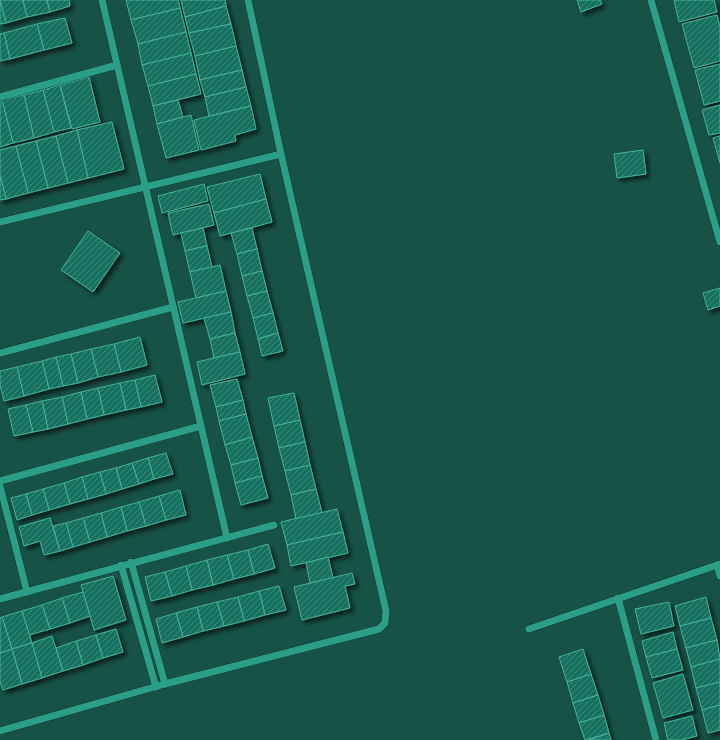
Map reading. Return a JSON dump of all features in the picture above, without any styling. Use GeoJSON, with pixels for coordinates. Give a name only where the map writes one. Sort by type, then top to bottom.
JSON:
{"type":"FeatureCollection","features":[{"type":"Feature","properties":{"kind":"street"},"geometry":{"type":"LineString","coordinates":[[102,0],[227,538]]}},
{"type":"Feature","properties":{"kind":"street"},"geometry":{"type":"LineString","coordinates":[[0,731],[165,684],[379,629],[384,622],[386,614],[281,154],[248,0]]}},
{"type":"Feature","properties":{"kind":"street"},"geometry":{"type":"LineString","coordinates":[[651,0],[720,242]]}},
{"type":"Feature","properties":{"kind":"street"},"geometry":{"type":"LineString","coordinates":[[0,97],[117,65]]}},
{"type":"Feature","properties":{"kind":"street"},"geometry":{"type":"LineString","coordinates":[[0,222],[281,154]]}},
{"type":"Feature","properties":{"kind":"street"},"geometry":{"type":"LineString","coordinates":[[0,353],[173,307]]}},
{"type":"Feature","properties":{"kind":"street"},"geometry":{"type":"LineString","coordinates":[[0,481],[201,426]]}},
{"type":"Feature","properties":{"kind":"street"},"geometry":{"type":"LineString","coordinates":[[0,486],[26,592]]}},
{"type":"Feature","properties":{"kind":"street"},"geometry":{"type":"LineString","coordinates":[[0,599],[131,562],[274,525]]}},
{"type":"Feature","properties":{"kind":"street"},"geometry":{"type":"LineString","coordinates":[[131,562],[165,684]]}},
{"type":"Feature","properties":{"kind":"street"},"geometry":{"type":"LineString","coordinates":[[529,629],[718,564],[720,576]]}},
{"type":"Feature","properties":{"kind":"street"},"geometry":{"type":"LineString","coordinates":[[121,565],[156,687]]}},
{"type":"Feature","properties":{"kind":"street"},"geometry":{"type":"LineString","coordinates":[[618,598],[656,740]]}},
{"type":"Feature","properties":{"kind":"building"},"geometry":{"type":"Polygon","coordinates":[[[0,0],[23,0],[27,17],[6,23],[0,0]]]}},
{"type":"Feature","properties":{"kind":"building"},"geometry":{"type":"Polygon","coordinates":[[[0,0],[6,23],[0,24],[0,0]]]}},
{"type":"Feature","properties":{"kind":"building"},"geometry":{"type":"Polygon","coordinates":[[[23,0],[47,0],[50,12],[27,17],[23,0]]]}},
{"type":"Feature","properties":{"kind":"building"},"geometry":{"type":"Polygon","coordinates":[[[47,0],[69,0],[70,6],[50,12],[47,0]]]}},
{"type":"Feature","properties":{"kind":"building"},"geometry":{"type":"Polygon","coordinates":[[[126,0],[178,0],[180,8],[131,20],[126,0]]]}},
{"type":"Feature","properties":{"kind":"building"},"geometry":{"type":"Polygon","coordinates":[[[181,0],[225,0],[226,6],[185,17],[181,0]]]}},
{"type":"Feature","properties":{"kind":"building"},"geometry":{"type":"Polygon","coordinates":[[[577,0],[600,0],[602,4],[581,12],[577,0]]]}},
{"type":"Feature","properties":{"kind":"building"},"geometry":{"type":"Polygon","coordinates":[[[674,0],[714,0],[717,12],[679,22],[674,0]]]}},
{"type":"Feature","properties":{"kind":"building"},"geometry":{"type":"Polygon","coordinates":[[[226,6],[231,24],[189,33],[185,17],[226,6]]]}},
{"type":"Feature","properties":{"kind":"building"},"geometry":{"type":"Polygon","coordinates":[[[180,8],[186,32],[138,44],[131,20],[180,8]]]}},
{"type":"Feature","properties":{"kind":"building"},"geometry":{"type":"Polygon","coordinates":[[[717,15],[720,27],[720,61],[694,68],[682,24],[717,15]]]}},
{"type":"Feature","properties":{"kind":"building"},"geometry":{"type":"Polygon","coordinates":[[[65,18],[72,43],[44,50],[37,24],[65,18]]]}},
{"type":"Feature","properties":{"kind":"building"},"geometry":{"type":"Polygon","coordinates":[[[37,24],[44,50],[10,59],[4,33],[37,24]]]}},
{"type":"Feature","properties":{"kind":"building"},"geometry":{"type":"Polygon","coordinates":[[[231,24],[236,46],[195,56],[189,33],[231,24]]]}},
{"type":"Feature","properties":{"kind":"building"},"geometry":{"type":"Polygon","coordinates":[[[186,32],[191,53],[142,65],[138,44],[186,32]]]}},
{"type":"Feature","properties":{"kind":"building"},"geometry":{"type":"Polygon","coordinates":[[[4,33],[10,59],[0,61],[0,34],[4,33]]]}},
{"type":"Feature","properties":{"kind":"building"},"geometry":{"type":"Polygon","coordinates":[[[236,46],[242,70],[200,80],[195,56],[236,46]]]}},
{"type":"Feature","properties":{"kind":"building"},"geometry":{"type":"Polygon","coordinates":[[[191,53],[196,74],[148,86],[142,65],[191,53]]]}},
{"type":"Feature","properties":{"kind":"building"},"geometry":{"type":"Polygon","coordinates":[[[720,64],[720,101],[704,105],[695,70],[720,64]]]}},
{"type":"Feature","properties":{"kind":"building"},"geometry":{"type":"Polygon","coordinates":[[[242,70],[246,87],[205,97],[200,80],[242,70]]]}},
{"type":"Feature","properties":{"kind":"building"},"geometry":{"type":"Polygon","coordinates":[[[196,74],[201,94],[153,106],[148,86],[196,74]]]}},
{"type":"Feature","properties":{"kind":"building"},"geometry":{"type":"Polygon","coordinates":[[[89,77],[100,122],[72,129],[60,85],[89,77]]]}},
{"type":"Feature","properties":{"kind":"building"},"geometry":{"type":"Polygon","coordinates":[[[60,85],[71,128],[54,132],[43,90],[60,85]]]}},
{"type":"Feature","properties":{"kind":"building"},"geometry":{"type":"Polygon","coordinates":[[[246,87],[251,106],[209,116],[205,97],[246,87]]]}},
{"type":"Feature","properties":{"kind":"building"},"geometry":{"type":"Polygon","coordinates":[[[43,90],[54,132],[34,138],[24,95],[43,90]]]}},
{"type":"Feature","properties":{"kind":"building"},"geometry":{"type":"Polygon","coordinates":[[[24,95],[34,138],[13,143],[2,100],[24,95]]]}},
{"type":"Feature","properties":{"kind":"building"},"geometry":{"type":"Polygon","coordinates":[[[2,100],[13,143],[0,147],[0,101],[2,100]]]}},
{"type":"Feature","properties":{"kind":"building"},"geometry":{"type":"Polygon","coordinates":[[[178,100],[183,117],[157,124],[153,106],[178,100]]]}},
{"type":"Feature","properties":{"kind":"building"},"geometry":{"type":"Polygon","coordinates":[[[720,105],[720,133],[709,135],[702,110],[720,105]]]}},
{"type":"Feature","properties":{"kind":"building"},"geometry":{"type":"Polygon","coordinates":[[[251,106],[256,129],[235,135],[236,141],[201,150],[194,120],[251,106]]]}},
{"type":"Feature","properties":{"kind":"building"},"geometry":{"type":"Polygon","coordinates":[[[191,115],[199,150],[166,158],[157,124],[191,115]]]}},
{"type":"Feature","properties":{"kind":"building"},"geometry":{"type":"Polygon","coordinates":[[[112,122],[124,169],[88,178],[77,130],[112,122]]]}},
{"type":"Feature","properties":{"kind":"building"},"geometry":{"type":"Polygon","coordinates":[[[77,130],[88,178],[68,183],[56,136],[77,130]]]}},
{"type":"Feature","properties":{"kind":"building"},"geometry":{"type":"Polygon","coordinates":[[[56,136],[68,183],[48,188],[36,141],[56,136]]]}},
{"type":"Feature","properties":{"kind":"building"},"geometry":{"type":"Polygon","coordinates":[[[720,136],[720,163],[713,138],[720,136]]]}},
{"type":"Feature","properties":{"kind":"building"},"geometry":{"type":"Polygon","coordinates":[[[36,141],[48,188],[28,193],[16,146],[36,141]]]}},
{"type":"Feature","properties":{"kind":"building"},"geometry":{"type":"Polygon","coordinates":[[[16,146],[28,193],[6,199],[0,175],[0,150],[16,146]]]}},
{"type":"Feature","properties":{"kind":"building"},"geometry":{"type":"Polygon","coordinates":[[[643,150],[646,174],[617,178],[614,154],[643,150]]]}},
{"type":"Feature","properties":{"kind":"building"},"geometry":{"type":"Polygon","coordinates":[[[260,174],[266,199],[214,213],[207,187],[260,174]]]}},
{"type":"Feature","properties":{"kind":"building"},"geometry":{"type":"Polygon","coordinates":[[[0,175],[6,199],[0,200],[0,175]]]}},
{"type":"Feature","properties":{"kind":"building"},"geometry":{"type":"Polygon","coordinates":[[[204,184],[208,201],[162,213],[158,196],[204,184]]]}},
{"type":"Feature","properties":{"kind":"building"},"geometry":{"type":"Polygon","coordinates":[[[266,199],[272,222],[220,236],[214,213],[266,199]]]}},
{"type":"Feature","properties":{"kind":"building"},"geometry":{"type":"Polygon","coordinates":[[[209,204],[214,225],[173,235],[168,213],[209,204]]]}},
{"type":"Feature","properties":{"kind":"building"},"geometry":{"type":"Polygon","coordinates":[[[203,228],[207,246],[185,251],[181,233],[203,228]]]}},
{"type":"Feature","properties":{"kind":"building"},"geometry":{"type":"Polygon","coordinates":[[[252,228],[257,249],[237,254],[231,233],[252,228]]]}},
{"type":"Feature","properties":{"kind":"building"},"geometry":{"type":"Polygon","coordinates":[[[88,231],[120,253],[93,292],[61,270],[88,231]]]}},
{"type":"Feature","properties":{"kind":"building"},"geometry":{"type":"Polygon","coordinates":[[[207,246],[212,267],[190,272],[185,251],[207,246]]]}},
{"type":"Feature","properties":{"kind":"building"},"geometry":{"type":"Polygon","coordinates":[[[257,249],[262,271],[242,276],[237,254],[257,249]]]}},
{"type":"Feature","properties":{"kind":"building"},"geometry":{"type":"Polygon","coordinates":[[[220,265],[226,291],[196,298],[190,272],[220,265]]]}},
{"type":"Feature","properties":{"kind":"building"},"geometry":{"type":"Polygon","coordinates":[[[262,271],[267,291],[247,296],[242,276],[262,271]]]}},
{"type":"Feature","properties":{"kind":"building"},"geometry":{"type":"Polygon","coordinates":[[[720,288],[720,306],[708,310],[703,293],[720,288]]]}},
{"type":"Feature","properties":{"kind":"building"},"geometry":{"type":"Polygon","coordinates":[[[226,291],[231,312],[183,323],[178,302],[226,291]]]}},
{"type":"Feature","properties":{"kind":"building"},"geometry":{"type":"Polygon","coordinates":[[[267,291],[273,313],[253,318],[247,296],[267,291]]]}},
{"type":"Feature","properties":{"kind":"building"},"geometry":{"type":"Polygon","coordinates":[[[231,312],[235,333],[210,339],[204,318],[231,312]]]}},
{"type":"Feature","properties":{"kind":"building"},"geometry":{"type":"Polygon","coordinates":[[[273,313],[278,333],[258,339],[253,318],[273,313]]]}},
{"type":"Feature","properties":{"kind":"building"},"geometry":{"type":"Polygon","coordinates":[[[235,333],[240,352],[214,358],[210,339],[235,333]]]}},
{"type":"Feature","properties":{"kind":"building"},"geometry":{"type":"Polygon","coordinates":[[[278,333],[283,351],[262,356],[258,339],[278,333]]]}},
{"type":"Feature","properties":{"kind":"building"},"geometry":{"type":"Polygon","coordinates":[[[140,337],[147,365],[121,372],[114,344],[140,337]]]}},
{"type":"Feature","properties":{"kind":"building"},"geometry":{"type":"Polygon","coordinates":[[[114,344],[121,372],[98,377],[91,349],[114,344]]]}},
{"type":"Feature","properties":{"kind":"building"},"geometry":{"type":"Polygon","coordinates":[[[91,349],[98,377],[78,383],[71,354],[91,349]]]}},
{"type":"Feature","properties":{"kind":"building"},"geometry":{"type":"Polygon","coordinates":[[[240,352],[245,374],[202,385],[197,362],[240,352]]]}},
{"type":"Feature","properties":{"kind":"building"},"geometry":{"type":"Polygon","coordinates":[[[71,354],[78,383],[63,386],[56,357],[71,354]]]}},
{"type":"Feature","properties":{"kind":"building"},"geometry":{"type":"Polygon","coordinates":[[[56,357],[63,386],[49,389],[42,361],[56,357]]]}},
{"type":"Feature","properties":{"kind":"building"},"geometry":{"type":"Polygon","coordinates":[[[42,361],[49,389],[24,396],[17,367],[42,361]]]}},
{"type":"Feature","properties":{"kind":"building"},"geometry":{"type":"Polygon","coordinates":[[[17,367],[24,396],[4,401],[0,385],[0,371],[17,367]]]}},
{"type":"Feature","properties":{"kind":"building"},"geometry":{"type":"Polygon","coordinates":[[[155,375],[162,402],[141,407],[135,380],[155,375]]]}},
{"type":"Feature","properties":{"kind":"building"},"geometry":{"type":"Polygon","coordinates":[[[237,379],[243,400],[216,407],[210,385],[237,379]]]}},
{"type":"Feature","properties":{"kind":"building"},"geometry":{"type":"Polygon","coordinates":[[[135,380],[141,407],[126,410],[120,383],[135,380]]]}},
{"type":"Feature","properties":{"kind":"building"},"geometry":{"type":"Polygon","coordinates":[[[120,383],[126,410],[104,415],[98,388],[120,383]]]}},
{"type":"Feature","properties":{"kind":"building"},"geometry":{"type":"Polygon","coordinates":[[[98,388],[104,415],[87,419],[81,392],[98,388]]]}},
{"type":"Feature","properties":{"kind":"building"},"geometry":{"type":"Polygon","coordinates":[[[81,392],[87,419],[68,424],[62,397],[81,392]]]}},
{"type":"Feature","properties":{"kind":"building"},"geometry":{"type":"Polygon","coordinates":[[[294,393],[300,420],[274,426],[268,398],[294,393]]]}},
{"type":"Feature","properties":{"kind":"building"},"geometry":{"type":"Polygon","coordinates":[[[62,397],[68,424],[48,429],[42,401],[62,397]]]}},
{"type":"Feature","properties":{"kind":"building"},"geometry":{"type":"Polygon","coordinates":[[[243,400],[246,414],[219,421],[216,407],[243,400]]]}},
{"type":"Feature","properties":{"kind":"building"},"geometry":{"type":"Polygon","coordinates":[[[42,401],[48,429],[33,432],[26,405],[42,401]]]}},
{"type":"Feature","properties":{"kind":"building"},"geometry":{"type":"Polygon","coordinates":[[[26,405],[33,432],[14,436],[8,409],[26,405]]]}},
{"type":"Feature","properties":{"kind":"building"},"geometry":{"type":"Polygon","coordinates":[[[246,414],[252,437],[225,445],[219,421],[246,414]]]}},
{"type":"Feature","properties":{"kind":"building"},"geometry":{"type":"Polygon","coordinates":[[[300,420],[305,442],[279,448],[274,426],[300,420]]]}},
{"type":"Feature","properties":{"kind":"building"},"geometry":{"type":"Polygon","coordinates":[[[252,437],[258,458],[231,465],[225,445],[252,437]]]}},
{"type":"Feature","properties":{"kind":"building"},"geometry":{"type":"Polygon","coordinates":[[[305,442],[310,465],[285,471],[279,448],[305,442]]]}},
{"type":"Feature","properties":{"kind":"building"},"geometry":{"type":"Polygon","coordinates":[[[166,453],[173,474],[154,479],[148,458],[166,453]]]}},
{"type":"Feature","properties":{"kind":"building"},"geometry":{"type":"Polygon","coordinates":[[[148,458],[154,479],[139,484],[132,463],[148,458]]]}},
{"type":"Feature","properties":{"kind":"building"},"geometry":{"type":"Polygon","coordinates":[[[258,458],[262,476],[235,483],[231,465],[258,458]]]}},
{"type":"Feature","properties":{"kind":"building"},"geometry":{"type":"Polygon","coordinates":[[[132,463],[139,484],[122,489],[116,468],[132,463]]]}},
{"type":"Feature","properties":{"kind":"building"},"geometry":{"type":"Polygon","coordinates":[[[310,465],[316,489],[291,495],[285,471],[310,465]]]}},
{"type":"Feature","properties":{"kind":"building"},"geometry":{"type":"Polygon","coordinates":[[[116,468],[122,489],[106,494],[100,472],[116,468]]]}},
{"type":"Feature","properties":{"kind":"building"},"geometry":{"type":"Polygon","coordinates":[[[100,472],[106,494],[88,499],[82,477],[100,472]]]}},
{"type":"Feature","properties":{"kind":"building"},"geometry":{"type":"Polygon","coordinates":[[[262,476],[268,498],[241,505],[235,483],[262,476]]]}},
{"type":"Feature","properties":{"kind":"building"},"geometry":{"type":"Polygon","coordinates":[[[82,477],[88,499],[70,504],[64,483],[82,477]]]}},
{"type":"Feature","properties":{"kind":"building"},"geometry":{"type":"Polygon","coordinates":[[[64,483],[70,504],[49,510],[43,489],[64,483]]]}},
{"type":"Feature","properties":{"kind":"building"},"geometry":{"type":"Polygon","coordinates":[[[43,489],[49,510],[32,515],[26,494],[43,489]]]}},
{"type":"Feature","properties":{"kind":"building"},"geometry":{"type":"Polygon","coordinates":[[[316,489],[322,513],[296,519],[291,495],[316,489]]]}},
{"type":"Feature","properties":{"kind":"building"},"geometry":{"type":"Polygon","coordinates":[[[180,490],[186,515],[166,520],[159,496],[180,490]]]}},
{"type":"Feature","properties":{"kind":"building"},"geometry":{"type":"Polygon","coordinates":[[[26,494],[32,515],[17,520],[11,498],[26,494]]]}},
{"type":"Feature","properties":{"kind":"building"},"geometry":{"type":"Polygon","coordinates":[[[159,496],[166,520],[146,526],[139,502],[159,496]]]}},
{"type":"Feature","properties":{"kind":"building"},"geometry":{"type":"Polygon","coordinates":[[[139,502],[146,526],[127,531],[121,507],[139,502]]]}},
{"type":"Feature","properties":{"kind":"building"},"geometry":{"type":"Polygon","coordinates":[[[121,507],[127,531],[107,537],[101,513],[121,507]]]}},
{"type":"Feature","properties":{"kind":"building"},"geometry":{"type":"Polygon","coordinates":[[[337,509],[343,532],[287,545],[281,522],[337,509]]]}},
{"type":"Feature","properties":{"kind":"building"},"geometry":{"type":"Polygon","coordinates":[[[101,513],[107,537],[90,542],[83,518],[101,513]]]}},
{"type":"Feature","properties":{"kind":"building"},"geometry":{"type":"Polygon","coordinates":[[[50,518],[60,551],[44,555],[40,541],[24,546],[19,527],[50,518]]]}},
{"type":"Feature","properties":{"kind":"building"},"geometry":{"type":"Polygon","coordinates":[[[83,518],[90,542],[73,547],[66,523],[83,518]]]}},
{"type":"Feature","properties":{"kind":"building"},"geometry":{"type":"Polygon","coordinates":[[[66,523],[73,547],[60,551],[53,526],[66,523]]]}},
{"type":"Feature","properties":{"kind":"building"},"geometry":{"type":"Polygon","coordinates":[[[343,532],[348,553],[291,566],[287,545],[343,532]]]}},
{"type":"Feature","properties":{"kind":"building"},"geometry":{"type":"Polygon","coordinates":[[[268,544],[275,568],[254,574],[248,550],[268,544]]]}},
{"type":"Feature","properties":{"kind":"building"},"geometry":{"type":"Polygon","coordinates":[[[248,550],[254,574],[234,579],[227,555],[248,550]]]}},
{"type":"Feature","properties":{"kind":"building"},"geometry":{"type":"Polygon","coordinates":[[[227,555],[234,579],[213,585],[207,560],[227,555]]]}},
{"type":"Feature","properties":{"kind":"building"},"geometry":{"type":"Polygon","coordinates":[[[328,557],[333,578],[310,583],[306,563],[328,557]]]}},
{"type":"Feature","properties":{"kind":"building"},"geometry":{"type":"Polygon","coordinates":[[[207,560],[213,585],[192,590],[186,566],[207,560]]]}},
{"type":"Feature","properties":{"kind":"building"},"geometry":{"type":"Polygon","coordinates":[[[186,566],[192,590],[172,596],[165,572],[186,566]]]}},
{"type":"Feature","properties":{"kind":"building"},"geometry":{"type":"Polygon","coordinates":[[[165,572],[172,596],[151,601],[145,577],[165,572]]]}},
{"type":"Feature","properties":{"kind":"building"},"geometry":{"type":"Polygon","coordinates":[[[352,573],[355,584],[345,586],[350,608],[302,620],[294,587],[352,573]]]}},
{"type":"Feature","properties":{"kind":"building"},"geometry":{"type":"Polygon","coordinates":[[[113,576],[126,620],[94,630],[81,585],[113,576]]]}},
{"type":"Feature","properties":{"kind":"building"},"geometry":{"type":"Polygon","coordinates":[[[279,586],[286,610],[265,615],[259,591],[279,586]]]}},
{"type":"Feature","properties":{"kind":"building"},"geometry":{"type":"Polygon","coordinates":[[[259,591],[265,615],[244,621],[238,597],[259,591]]]}},
{"type":"Feature","properties":{"kind":"building"},"geometry":{"type":"Polygon","coordinates":[[[83,592],[90,616],[70,623],[62,598],[83,592]]]}},
{"type":"Feature","properties":{"kind":"building"},"geometry":{"type":"Polygon","coordinates":[[[238,597],[244,621],[224,626],[217,602],[238,597]]]}},
{"type":"Feature","properties":{"kind":"building"},"geometry":{"type":"Polygon","coordinates":[[[706,597],[711,618],[680,626],[675,606],[706,597]]]}},
{"type":"Feature","properties":{"kind":"building"},"geometry":{"type":"Polygon","coordinates":[[[62,598],[70,623],[50,629],[42,605],[62,598]]]}},
{"type":"Feature","properties":{"kind":"building"},"geometry":{"type":"Polygon","coordinates":[[[217,602],[224,626],[203,631],[197,607],[217,602]]]}},
{"type":"Feature","properties":{"kind":"building"},"geometry":{"type":"Polygon","coordinates":[[[669,602],[674,626],[641,634],[635,609],[669,602]]]}},
{"type":"Feature","properties":{"kind":"building"},"geometry":{"type":"Polygon","coordinates":[[[42,605],[50,629],[29,635],[22,611],[42,605]]]}},
{"type":"Feature","properties":{"kind":"building"},"geometry":{"type":"Polygon","coordinates":[[[197,607],[203,631],[183,637],[176,613],[197,607]]]}},
{"type":"Feature","properties":{"kind":"building"},"geometry":{"type":"Polygon","coordinates":[[[22,611],[32,643],[12,649],[2,617],[22,611]]]}},
{"type":"Feature","properties":{"kind":"building"},"geometry":{"type":"Polygon","coordinates":[[[176,613],[183,637],[162,643],[156,619],[176,613]]]}},
{"type":"Feature","properties":{"kind":"building"},"geometry":{"type":"Polygon","coordinates":[[[2,617],[12,649],[0,653],[0,618],[2,617]]]}},
{"type":"Feature","properties":{"kind":"building"},"geometry":{"type":"Polygon","coordinates":[[[711,618],[717,640],[686,648],[680,626],[711,618]]]}},
{"type":"Feature","properties":{"kind":"building"},"geometry":{"type":"Polygon","coordinates":[[[116,629],[123,652],[103,658],[96,635],[116,629]]]}},
{"type":"Feature","properties":{"kind":"building"},"geometry":{"type":"Polygon","coordinates":[[[673,632],[677,649],[646,657],[642,641],[673,632]]]}},
{"type":"Feature","properties":{"kind":"building"},"geometry":{"type":"Polygon","coordinates":[[[96,635],[103,658],[83,665],[76,641],[96,635]]]}},
{"type":"Feature","properties":{"kind":"building"},"geometry":{"type":"Polygon","coordinates":[[[52,636],[63,671],[42,678],[32,643],[52,636]]]}},
{"type":"Feature","properties":{"kind":"building"},"geometry":{"type":"Polygon","coordinates":[[[717,640],[720,659],[691,667],[686,648],[717,640]]]}},
{"type":"Feature","properties":{"kind":"building"},"geometry":{"type":"Polygon","coordinates":[[[76,641],[83,665],[63,671],[56,648],[76,641]]]}},
{"type":"Feature","properties":{"kind":"building"},"geometry":{"type":"Polygon","coordinates":[[[32,643],[42,678],[22,684],[12,649],[32,643]]]}},
{"type":"Feature","properties":{"kind":"building"},"geometry":{"type":"Polygon","coordinates":[[[12,649],[22,684],[3,690],[0,682],[0,653],[12,649]]]}},
{"type":"Feature","properties":{"kind":"building"},"geometry":{"type":"Polygon","coordinates":[[[583,649],[591,674],[567,682],[559,657],[583,649]]]}},
{"type":"Feature","properties":{"kind":"building"},"geometry":{"type":"Polygon","coordinates":[[[677,649],[683,670],[652,678],[646,657],[677,649]]]}},
{"type":"Feature","properties":{"kind":"building"},"geometry":{"type":"Polygon","coordinates":[[[720,659],[720,682],[696,688],[691,667],[720,659]]]}},
{"type":"Feature","properties":{"kind":"building"},"geometry":{"type":"Polygon","coordinates":[[[591,674],[598,695],[573,703],[567,682],[591,674]]]}},
{"type":"Feature","properties":{"kind":"building"},"geometry":{"type":"Polygon","coordinates":[[[683,674],[693,710],[663,718],[653,683],[683,674]]]}},
{"type":"Feature","properties":{"kind":"building"},"geometry":{"type":"Polygon","coordinates":[[[720,682],[720,705],[702,710],[696,688],[720,682]]]}},
{"type":"Feature","properties":{"kind":"building"},"geometry":{"type":"Polygon","coordinates":[[[598,695],[604,715],[579,723],[573,703],[598,695]]]}},
{"type":"Feature","properties":{"kind":"building"},"geometry":{"type":"Polygon","coordinates":[[[720,705],[720,730],[708,733],[702,710],[720,705]]]}},
{"type":"Feature","properties":{"kind":"building"},"geometry":{"type":"Polygon","coordinates":[[[604,715],[609,733],[585,740],[579,723],[604,715]]]}},
{"type":"Feature","properties":{"kind":"building"},"geometry":{"type":"Polygon","coordinates":[[[692,716],[697,736],[681,740],[668,740],[664,723],[692,716]]]}},
{"type":"Feature","properties":{"kind":"building"},"geometry":{"type":"Polygon","coordinates":[[[609,733],[611,740],[589,740],[609,733]]]}}]}
